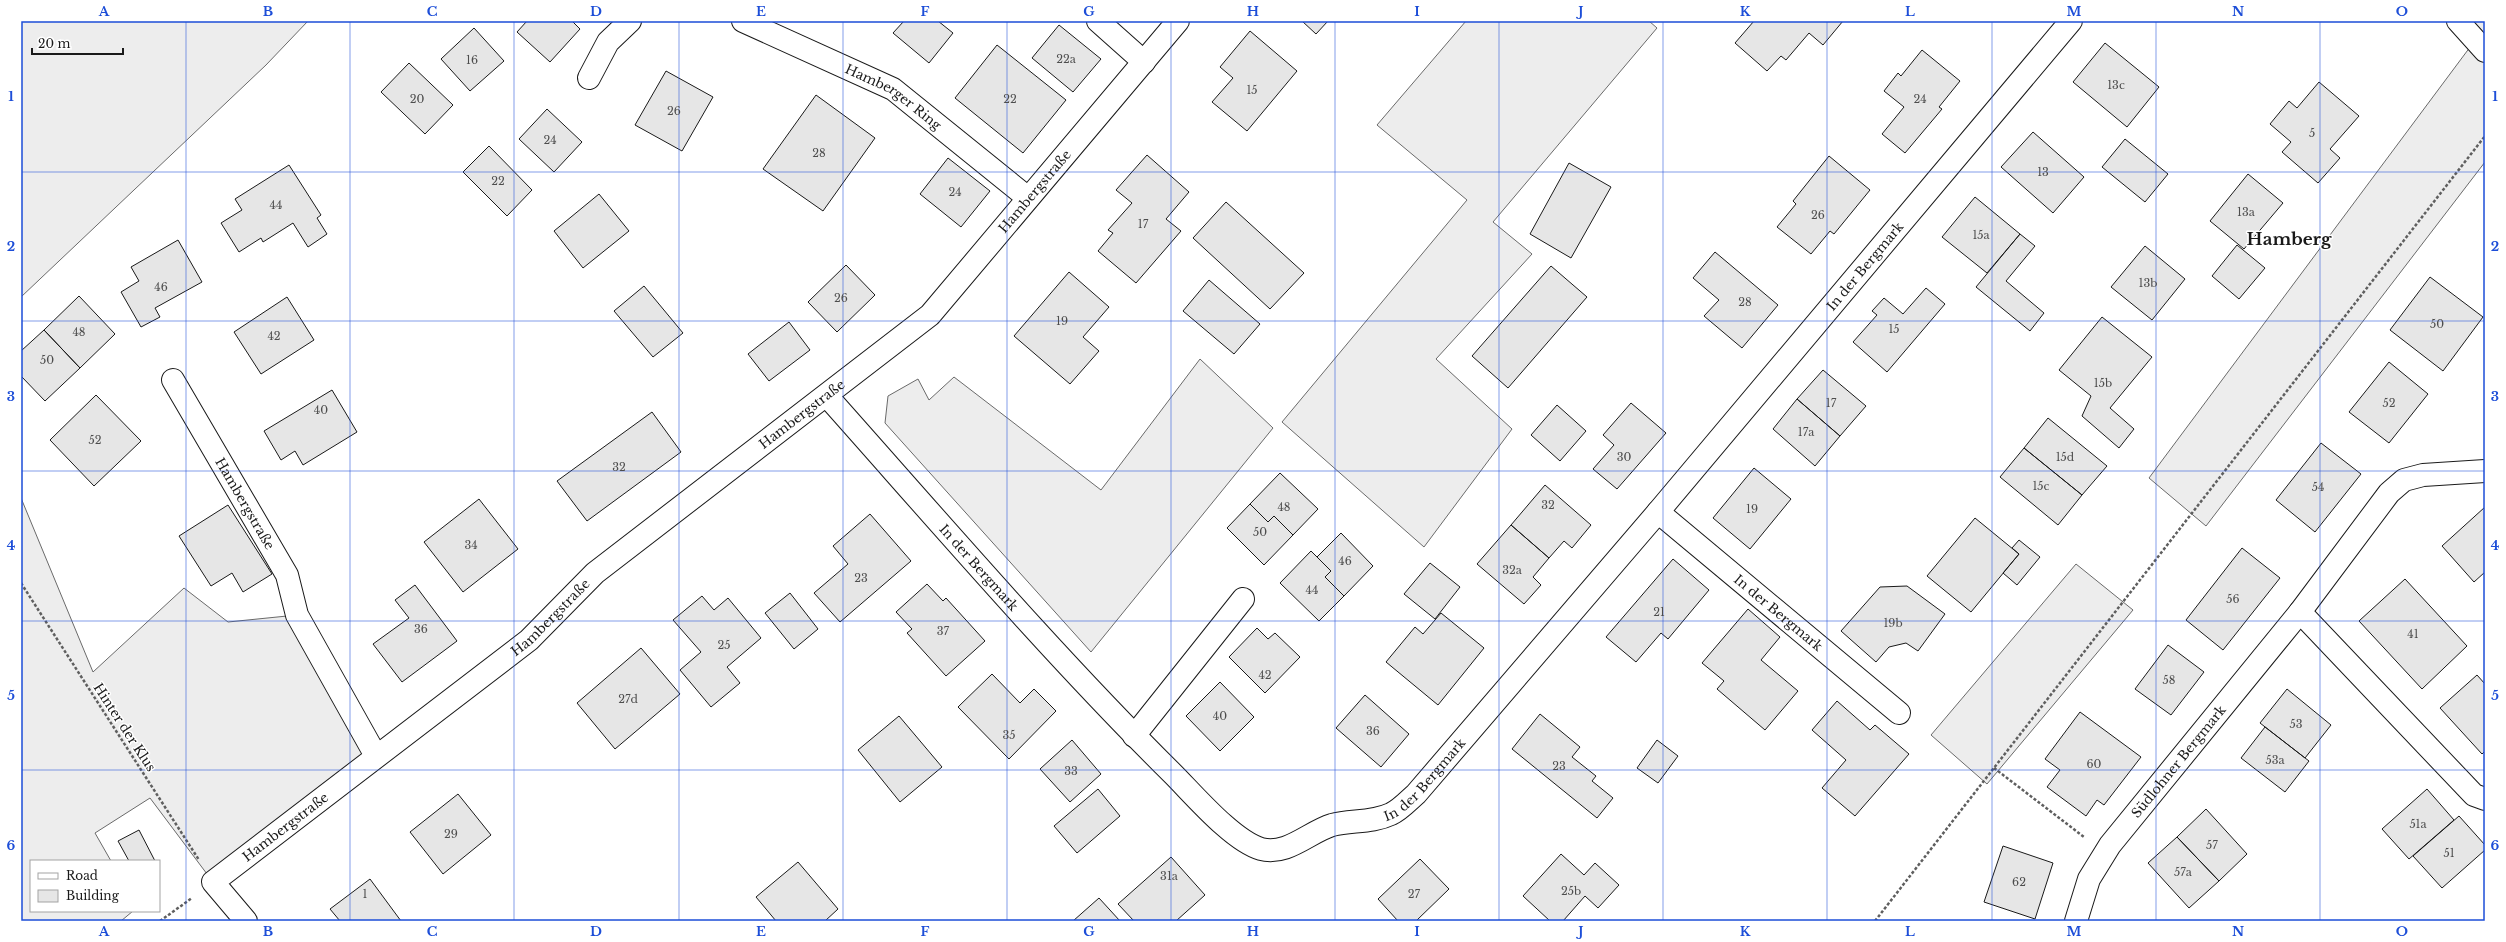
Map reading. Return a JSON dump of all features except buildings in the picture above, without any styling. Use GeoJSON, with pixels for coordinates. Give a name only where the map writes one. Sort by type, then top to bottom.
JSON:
{"type":"FeatureCollection","features":[{"type":"Feature","properties":{"kind":"street"},"geometry":{"type":"LineString","coordinates":[[589,78],[608,42],[630,21]]}},
{"type":"Feature","properties":{"kind":"street","name":"Hamberger Ring"},"geometry":{"type":"LineString","coordinates":[[743,21],[893,89],[1028,198]]}},
{"type":"Feature","properties":{"kind":"street"},"geometry":{"type":"LineString","coordinates":[[1098,21],[1144,62]]}},
{"type":"Feature","properties":{"kind":"street","name":"Hambergstraße"},"geometry":{"type":"LineString","coordinates":[[213,882],[529,640],[575,592],[605,565],[827,396],[930,315],[1178,21]]}},
{"type":"Feature","properties":{"kind":"street","name":"In der Bergmark"},"geometry":{"type":"LineString","coordinates":[[827,396],[1067,666],[1134,736],[1222,822],[1245,841],[1262,850],[1282,849],[1332,825],[1368,821],[1392,814],[1416,794],[1658,512],[2071,21]]}},
{"type":"Feature","properties":{"kind":"street"},"geometry":{"type":"LineString","coordinates":[[2458,21],[2485,51]]}},
{"type":"Feature","properties":{"kind":"street","name":"Hambergstraße"},"geometry":{"type":"LineString","coordinates":[[173,380],[286,575],[297,615],[376,756]]}},
{"type":"Feature","properties":{"kind":"street","name":"Südlohner Bergmark"},"geometry":{"type":"LineString","coordinates":[[2076,921],[2089,879],[2105,853],[2300,612],[2389,493],[2404,480],[2423,475],[2485,472]]}},
{"type":"Feature","properties":{"kind":"street","name":"In der Bergmark"},"geometry":{"type":"LineString","coordinates":[[1658,512],[1899,713]]}},
{"type":"Feature","properties":{"kind":"street"},"geometry":{"type":"LineString","coordinates":[[1134,736],[1243,599]]}},
{"type":"Feature","properties":{"kind":"street"},"geometry":{"type":"LineString","coordinates":[[2300,612],[2474,795],[2485,799]]}},
{"type":"Feature","properties":{"kind":"street"},"geometry":{"type":"LineString","coordinates":[[213,882],[246,921]]}},
{"type":"Feature","properties":{"kind":"path"},"geometry":{"type":"LineString","coordinates":[[1875,921],[2485,136]]}},
{"type":"Feature","properties":{"kind":"path","name":"Hinter der Klus"},"geometry":{"type":"LineString","coordinates":[[21,583],[213,882]]}},
{"type":"Feature","properties":{"kind":"path"},"geometry":{"type":"LineString","coordinates":[[1994,768],[2105,853]]}},
{"type":"Feature","properties":{"kind":"path"},"geometry":{"type":"LineString","coordinates":[[160,921],[213,882]]}},
{"type":"Feature","properties":{"kind":"shaded area"},"geometry":{"type":"Polygon","coordinates":[[[21,21],[308,21],[266,65],[21,297],[21,21]]]}},
{"type":"Feature","properties":{"kind":"shaded area"},"geometry":{"type":"Polygon","coordinates":[[[1466,21],[1649,21],[1657,28],[1493,222],[1532,254],[1436,359],[1512,429],[1424,547],[1282,422],[1467,200],[1377,125],[1466,21]]]}},
{"type":"Feature","properties":{"kind":"shaded area"},"geometry":{"type":"Polygon","coordinates":[[[2473,21],[2485,21],[2485,162],[2206,526],[2149,478],[2482,31],[2473,21]]]}},
{"type":"Feature","properties":{"kind":"shaded area"},"geometry":{"type":"Polygon","coordinates":[[[1200,359],[1273,428],[1091,652],[885,423],[888,396],[918,379],[929,400],[954,377],[1101,490],[1200,359]]]}},
{"type":"Feature","properties":{"kind":"shaded area"},"geometry":{"type":"Polygon","coordinates":[[[21,498],[93,672],[184,588],[228,622],[297,615],[376,756],[213,882],[150,798],[95,833],[110,860],[30,860],[30,912],[132,912],[121,921],[21,921],[21,498]]]}},
{"type":"Feature","properties":{"kind":"shaded area"},"geometry":{"type":"Polygon","coordinates":[[[2076,564],[2133,610],[1987,784],[1931,735],[2076,564]]]}},
{"type":"Feature","properties":{"kind":"district","name":"Hamberg"},"geometry":{"type":"Point","coordinates":[2289,239]}}]}
